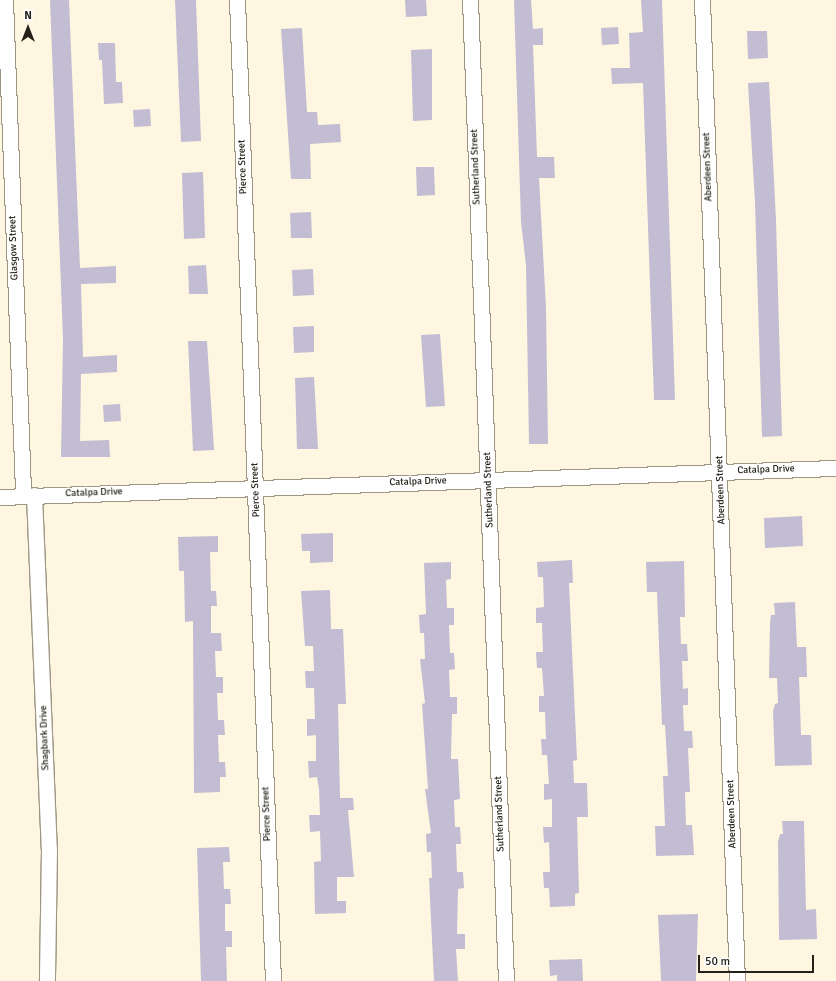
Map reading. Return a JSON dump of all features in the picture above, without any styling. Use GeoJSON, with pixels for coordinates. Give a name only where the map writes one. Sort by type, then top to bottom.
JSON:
{"type":"FeatureCollection","features":[{"type":"Feature","properties":{"kind":"street","name":"Glasgow Street"},"geometry":{"type":"LineString","coordinates":[[4,0],[28,496]]}},
{"type":"Feature","properties":{"kind":"street","name":"Pierce Street"},"geometry":{"type":"LineString","coordinates":[[237,0],[273,981]]}},
{"type":"Feature","properties":{"kind":"street","name":"Sutherland Street"},"geometry":{"type":"LineString","coordinates":[[470,0],[506,981]]}},
{"type":"Feature","properties":{"kind":"street","name":"Aberdeen Street"},"geometry":{"type":"LineString","coordinates":[[702,0],[721,471],[737,981]]}},
{"type":"Feature","properties":{"kind":"street","name":"Catalpa Drive"},"geometry":{"type":"LineString","coordinates":[[0,497],[836,468]]}},
{"type":"Feature","properties":{"kind":"street","name":"Shagbark Drive"},"geometry":{"type":"LineString","coordinates":[[28,496],[49,849],[47,981]]}},
{"type":"Feature","properties":{"kind":"building"},"geometry":{"type":"Polygon","coordinates":[[[50,0],[69,0],[80,268],[116,266],[116,283],[81,284],[83,357],[117,355],[117,372],[81,374],[80,441],[109,440],[110,457],[61,457],[63,339],[50,0]]]}},
{"type":"Feature","properties":{"kind":"building"},"geometry":{"type":"Polygon","coordinates":[[[175,0],[196,0],[201,141],[181,142],[175,0]]]}},
{"type":"Feature","properties":{"kind":"building"},"geometry":{"type":"Polygon","coordinates":[[[405,0],[426,0],[427,16],[406,17],[405,0]]]}},
{"type":"Feature","properties":{"kind":"building"},"geometry":{"type":"Polygon","coordinates":[[[514,0],[531,0],[533,29],[543,28],[543,45],[533,45],[537,157],[554,157],[555,178],[539,178],[546,308],[548,444],[529,444],[526,265],[521,222],[514,0]]]}},
{"type":"Feature","properties":{"kind":"building"},"geometry":{"type":"Polygon","coordinates":[[[641,0],[662,0],[675,400],[654,400],[643,83],[612,84],[611,68],[630,68],[629,33],[643,32],[641,0]]]}},
{"type":"Feature","properties":{"kind":"building"},"geometry":{"type":"Polygon","coordinates":[[[618,27],[619,44],[602,45],[601,28],[618,27]]]}},
{"type":"Feature","properties":{"kind":"building"},"geometry":{"type":"Polygon","coordinates":[[[302,28],[307,112],[317,112],[318,125],[340,124],[341,142],[310,144],[311,179],[291,179],[281,29],[302,28]]]}},
{"type":"Feature","properties":{"kind":"building"},"geometry":{"type":"Polygon","coordinates":[[[747,31],[767,31],[768,58],[748,59],[747,31]]]}},
{"type":"Feature","properties":{"kind":"building"},"geometry":{"type":"Polygon","coordinates":[[[98,43],[115,43],[116,82],[122,82],[123,103],[104,104],[102,60],[99,60],[98,43]]]}},
{"type":"Feature","properties":{"kind":"building"},"geometry":{"type":"Polygon","coordinates":[[[432,49],[432,120],[413,121],[411,50],[432,49]]]}},
{"type":"Feature","properties":{"kind":"building"},"geometry":{"type":"Polygon","coordinates":[[[769,82],[776,220],[782,436],[762,437],[755,203],[748,83],[769,82]]]}},
{"type":"Feature","properties":{"kind":"building"},"geometry":{"type":"Polygon","coordinates":[[[150,109],[151,126],[134,127],[133,110],[150,109]]]}},
{"type":"Feature","properties":{"kind":"building"},"geometry":{"type":"Polygon","coordinates":[[[416,167],[434,167],[435,195],[417,196],[416,167]]]}},
{"type":"Feature","properties":{"kind":"building"},"geometry":{"type":"Polygon","coordinates":[[[203,172],[205,238],[184,239],[182,173],[203,172]]]}},
{"type":"Feature","properties":{"kind":"building"},"geometry":{"type":"Polygon","coordinates":[[[311,212],[312,238],[291,238],[290,213],[311,212]]]}},
{"type":"Feature","properties":{"kind":"building"},"geometry":{"type":"Polygon","coordinates":[[[206,265],[208,294],[189,294],[188,266],[206,265]]]}},
{"type":"Feature","properties":{"kind":"building"},"geometry":{"type":"Polygon","coordinates":[[[313,269],[314,295],[293,296],[292,270],[313,269]]]}},
{"type":"Feature","properties":{"kind":"building"},"geometry":{"type":"Polygon","coordinates":[[[314,326],[314,352],[294,353],[293,327],[314,326]]]}},
{"type":"Feature","properties":{"kind":"building"},"geometry":{"type":"Polygon","coordinates":[[[440,334],[445,406],[426,407],[421,335],[440,334]]]}},
{"type":"Feature","properties":{"kind":"building"},"geometry":{"type":"Polygon","coordinates":[[[188,341],[207,341],[214,450],[193,451],[188,341]]]}},
{"type":"Feature","properties":{"kind":"building"},"geometry":{"type":"Polygon","coordinates":[[[314,377],[318,449],[297,449],[295,378],[314,377]]]}},
{"type":"Feature","properties":{"kind":"building"},"geometry":{"type":"Polygon","coordinates":[[[120,404],[121,421],[104,422],[103,405],[120,404]]]}},
{"type":"Feature","properties":{"kind":"building"},"geometry":{"type":"Polygon","coordinates":[[[802,516],[803,546],[765,548],[764,518],[802,516]]]}},
{"type":"Feature","properties":{"kind":"building"},"geometry":{"type":"Polygon","coordinates":[[[333,533],[333,562],[310,563],[310,551],[302,551],[301,534],[333,533]]]}},
{"type":"Feature","properties":{"kind":"building"},"geometry":{"type":"Polygon","coordinates":[[[218,536],[218,552],[210,552],[211,591],[216,591],[217,606],[211,606],[211,633],[221,633],[222,651],[215,651],[216,677],[223,677],[223,693],[217,693],[218,720],[224,720],[225,735],[218,735],[219,762],[225,762],[226,777],[220,777],[220,792],[194,793],[193,621],[185,622],[184,571],[179,571],[178,537],[218,536]]]}},
{"type":"Feature","properties":{"kind":"building"},"geometry":{"type":"Polygon","coordinates":[[[572,560],[573,583],[569,583],[577,760],[573,761],[574,783],[587,783],[588,817],[577,817],[579,893],[575,894],[575,906],[550,907],[549,888],[544,888],[543,872],[550,872],[549,842],[544,843],[543,827],[552,827],[552,799],[544,800],[544,784],[549,784],[547,755],[542,755],[541,739],[546,739],[545,712],[539,712],[539,696],[544,696],[542,668],[537,668],[536,652],[543,652],[542,623],[536,623],[536,608],[544,607],[543,577],[538,577],[537,562],[572,560]]]}},
{"type":"Feature","properties":{"kind":"building"},"geometry":{"type":"Polygon","coordinates":[[[684,561],[685,617],[680,617],[681,644],[687,644],[688,661],[682,661],[683,689],[688,688],[688,705],[683,705],[684,731],[692,731],[693,748],[688,748],[690,792],[685,792],[686,825],[692,825],[694,855],[656,856],[655,826],[665,826],[663,776],[668,776],[665,725],[662,725],[657,592],[647,592],[646,562],[684,561]]]}},
{"type":"Feature","properties":{"kind":"building"},"geometry":{"type":"Polygon","coordinates":[[[451,562],[451,579],[446,580],[447,608],[454,608],[454,625],[449,625],[450,653],[454,653],[455,669],[449,670],[450,697],[457,697],[457,714],[452,714],[451,759],[458,759],[460,799],[454,800],[455,827],[460,827],[461,844],[456,844],[457,872],[463,872],[464,888],[458,889],[457,934],[465,934],[465,949],[456,949],[458,981],[434,981],[429,878],[432,878],[431,852],[427,852],[426,834],[431,833],[425,789],[428,789],[422,704],[425,703],[420,659],[425,659],[424,633],[420,633],[419,615],[426,614],[424,563],[451,562]]]}},
{"type":"Feature","properties":{"kind":"building"},"geometry":{"type":"Polygon","coordinates":[[[330,590],[331,629],[343,629],[346,704],[338,704],[340,798],[353,798],[354,810],[348,810],[354,877],[337,877],[337,901],[346,901],[346,913],[315,914],[314,862],[321,861],[320,831],[310,832],[309,815],[320,815],[319,789],[317,777],[309,778],[308,761],[316,761],[316,735],[307,736],[307,719],[315,719],[314,688],[306,688],[305,671],[314,671],[313,646],[305,646],[301,591],[330,590]]]}},
{"type":"Feature","properties":{"kind":"building"},"geometry":{"type":"Polygon","coordinates":[[[795,602],[797,647],[806,647],[807,677],[799,677],[801,735],[811,735],[812,765],[775,766],[773,711],[775,704],[778,703],[777,678],[769,678],[770,623],[771,615],[775,615],[774,603],[795,602]]]}},
{"type":"Feature","properties":{"kind":"building"},"geometry":{"type":"Polygon","coordinates":[[[782,821],[804,821],[806,910],[816,909],[817,939],[779,940],[778,842],[780,834],[783,834],[782,821]]]}},
{"type":"Feature","properties":{"kind":"building"},"geometry":{"type":"Polygon","coordinates":[[[229,847],[230,862],[223,862],[224,889],[230,889],[231,904],[225,904],[225,931],[232,931],[232,947],[226,947],[227,981],[201,981],[197,848],[229,847]]]}},
{"type":"Feature","properties":{"kind":"building"},"geometry":{"type":"Polygon","coordinates":[[[698,914],[696,981],[661,981],[658,915],[698,914]]]}},
{"type":"Feature","properties":{"kind":"building"},"geometry":{"type":"Polygon","coordinates":[[[582,959],[583,981],[557,981],[557,975],[550,976],[549,960],[582,959]]]}}]}
